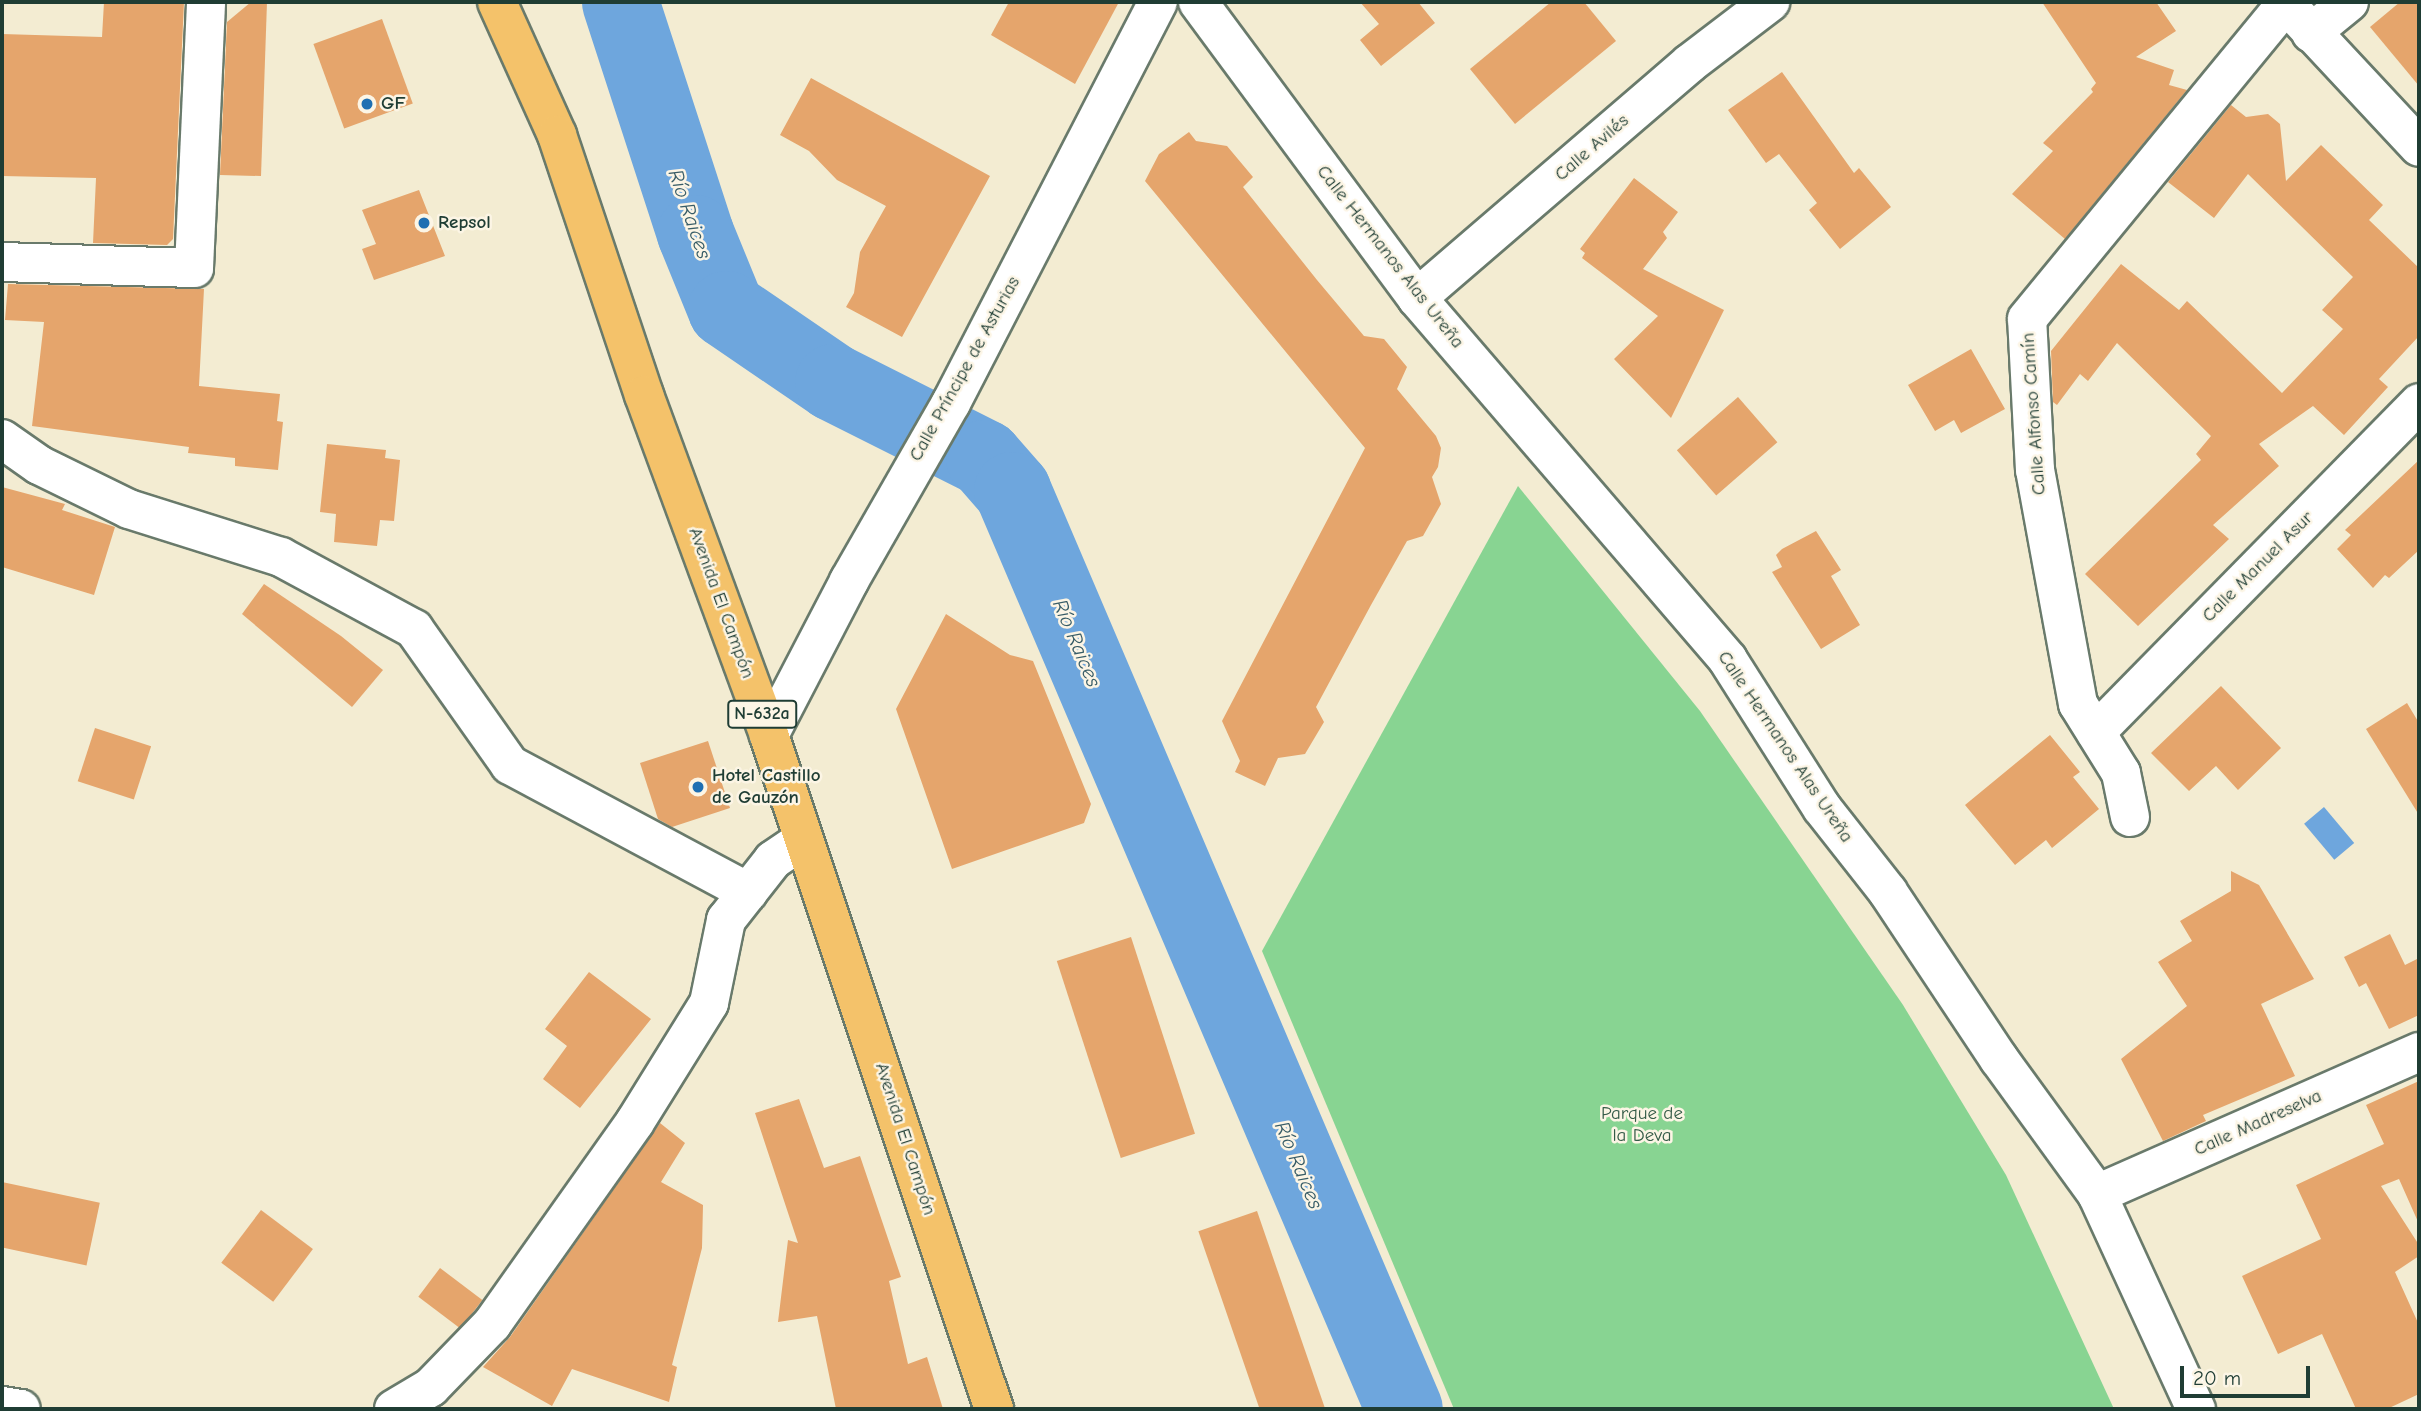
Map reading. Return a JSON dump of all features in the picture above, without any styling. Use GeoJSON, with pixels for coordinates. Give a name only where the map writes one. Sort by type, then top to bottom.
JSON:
{"type":"FeatureCollection","features":[{"type":"Feature","properties":{"kind":"main road","name":"Avenida El Campón"},"geometry":{"type":"LineString","coordinates":[[497,2],[557,135],[644,395],[769,734],[994,1409]]}},
{"type":"Feature","properties":{"kind":"street","name":"Calle Príncipe de Asturias"},"geometry":{"type":"LineString","coordinates":[[769,734],[909,472],[951,403],[1158,2]]}},
{"type":"Feature","properties":{"kind":"street","name":"Calle Hermanos Alas Ureña"},"geometry":{"type":"LineString","coordinates":[[1198,2],[1417,298],[1728,660],[1822,808],[1888,892],[1999,1059],[2097,1194],[2196,1409]]}},
{"type":"Feature","properties":{"kind":"street","name":"Calle Avilés"},"geometry":{"type":"LineString","coordinates":[[1417,298],[1690,63],[1770,2]]}},
{"type":"Feature","properties":{"kind":"street"},"geometry":{"type":"LineString","coordinates":[[2311,33],[2349,2]]}},
{"type":"Feature","properties":{"kind":"street"},"geometry":{"type":"LineString","coordinates":[[2,262],[194,268],[205,3]]}},
{"type":"Feature","properties":{"kind":"street"},"geometry":{"type":"LineString","coordinates":[[2285,3],[2419,147]]}},
{"type":"Feature","properties":{"kind":"street","name":"Calle Alfonso Camín"},"geometry":{"type":"LineString","coordinates":[[2130,817],[2121,773],[2078,704],[2035,470],[2027,319],[2285,3]]}},
{"type":"Feature","properties":{"kind":"street","name":"Calle Manuel Asur"},"geometry":{"type":"LineString","coordinates":[[2096,732],[2419,403]]}},
{"type":"Feature","properties":{"kind":"street"},"geometry":{"type":"LineString","coordinates":[[2,439],[39,465],[129,509],[281,557],[414,629],[510,765],[748,892]]}},
{"type":"Feature","properties":{"kind":"street"},"geometry":{"type":"LineString","coordinates":[[394,1409],[431,1387],[492,1324],[635,1122],[709,1003],[726,920],[773,860],[804,839]]}},
{"type":"Feature","properties":{"kind":"street","name":"Calle Madreselva"},"geometry":{"type":"LineString","coordinates":[[2097,1194],[2419,1052]]}},
{"type":"Feature","properties":{"kind":"street"},"geometry":{"type":"LineString","coordinates":[[2,1406],[21,1409]]}},
{"type":"Feature","properties":{"kind":"green space","name":"Parque de la Deva"},"geometry":{"type":"Polygon","coordinates":[[[1518,486],[1700,711],[1903,1005],[2006,1175],[2114,1409],[1454,1409],[1262,951],[1518,486]]]}},
{"type":"Feature","properties":{"kind":"water"},"geometry":{"type":"Polygon","coordinates":[[[2324,807],[2354,843],[2334,860],[2304,824],[2324,807]]]}},
{"type":"Feature","properties":{"kind":"building"},"geometry":{"type":"Polygon","coordinates":[[[104,2],[184,2],[173,239],[167,245],[93,243],[96,178],[2,176],[2,34],[102,37],[104,2]]]}},
{"type":"Feature","properties":{"kind":"building"},"geometry":{"type":"Polygon","coordinates":[[[251,2],[267,2],[261,176],[220,175],[227,22],[251,2]]]}},
{"type":"Feature","properties":{"kind":"building"},"geometry":{"type":"Polygon","coordinates":[[[1009,2],[1119,2],[1075,84],[991,35],[1009,2]]]}},
{"type":"Feature","properties":{"kind":"building"},"geometry":{"type":"Polygon","coordinates":[[[1360,2],[1418,2],[1435,23],[1381,66],[1360,40],[1379,24],[1360,2]]]}},
{"type":"Feature","properties":{"kind":"building"},"geometry":{"type":"Polygon","coordinates":[[[1551,2],[1584,2],[1616,41],[1515,124],[1470,69],[1551,2]]]}},
{"type":"Feature","properties":{"kind":"building"},"geometry":{"type":"Polygon","coordinates":[[[2042,2],[2156,2],[2176,31],[2136,57],[2174,70],[2169,85],[2187,90],[2065,239],[2012,194],[2053,151],[2043,143],[2093,92],[2091,89],[2096,83],[2042,2]]]}},
{"type":"Feature","properties":{"kind":"building"},"geometry":{"type":"Polygon","coordinates":[[[2400,2],[2419,2],[2419,86],[2370,27],[2400,2]]]}},
{"type":"Feature","properties":{"kind":"building"},"geometry":{"type":"Polygon","coordinates":[[[382,19],[413,104],[344,129],[313,44],[382,19]]]}},
{"type":"Feature","properties":{"kind":"building"},"geometry":{"type":"Polygon","coordinates":[[[1782,72],[1854,173],[1859,168],[1891,207],[1840,249],[1809,210],[1817,203],[1779,154],[1766,163],[1728,110],[1782,72]]]}},
{"type":"Feature","properties":{"kind":"building"},"geometry":{"type":"Polygon","coordinates":[[[811,78],[990,176],[902,337],[846,307],[854,293],[860,252],[886,206],[837,180],[809,151],[780,135],[811,78]]]}},
{"type":"Feature","properties":{"kind":"building"},"geometry":{"type":"Polygon","coordinates":[[[2231,105],[2246,117],[2268,114],[2280,124],[2286,181],[2321,145],[2383,205],[2369,220],[2419,268],[2419,336],[2379,379],[2388,387],[2344,435],[2313,406],[2259,444],[2279,466],[2213,525],[2229,539],[2138,626],[2085,574],[2201,460],[2196,454],[2211,436],[2117,343],[2088,381],[2080,374],[2057,405],[2053,402],[2051,351],[2121,264],[2179,310],[2187,301],[2282,393],[2343,329],[2322,310],[2353,277],[2248,174],[2214,218],[2168,182],[2231,105]]]}},
{"type":"Feature","properties":{"kind":"building"},"geometry":{"type":"Polygon","coordinates":[[[1189,132],[1196,141],[1227,146],[1253,177],[1243,187],[1317,280],[1364,336],[1384,339],[1407,367],[1397,389],[1436,436],[1441,448],[1438,467],[1432,477],[1441,504],[1423,536],[1407,541],[1371,605],[1316,707],[1324,722],[1305,754],[1278,758],[1265,786],[1235,772],[1240,761],[1222,721],[1365,448],[1145,181],[1159,154],[1189,132]]]}},
{"type":"Feature","properties":{"kind":"building"},"geometry":{"type":"Polygon","coordinates":[[[1634,178],[1678,212],[1663,232],[1667,238],[1643,269],[1724,310],[1671,418],[1614,359],[1658,316],[1582,258],[1585,253],[1580,249],[1634,178]]]}},
{"type":"Feature","properties":{"kind":"building"},"geometry":{"type":"Polygon","coordinates":[[[419,190],[445,256],[374,280],[362,249],[376,244],[362,210],[419,190]]]}},
{"type":"Feature","properties":{"kind":"building"},"geometry":{"type":"Polygon","coordinates":[[[8,284],[204,289],[199,386],[280,394],[277,421],[283,422],[278,470],[235,466],[235,458],[188,453],[189,447],[32,426],[44,322],[5,320],[8,284]]]}},
{"type":"Feature","properties":{"kind":"building"},"geometry":{"type":"Polygon","coordinates":[[[1971,349],[2005,409],[1961,433],[1954,420],[1935,431],[1908,385],[1971,349]]]}},
{"type":"Feature","properties":{"kind":"building"},"geometry":{"type":"Polygon","coordinates":[[[1738,397],[1777,442],[1716,495],[1677,450],[1738,397]]]}},
{"type":"Feature","properties":{"kind":"building"},"geometry":{"type":"Polygon","coordinates":[[[327,444],[386,450],[385,458],[400,460],[394,521],[380,520],[377,546],[334,542],[336,514],[320,512],[327,444]]]}},
{"type":"Feature","properties":{"kind":"building"},"geometry":{"type":"Polygon","coordinates":[[[2419,460],[2419,550],[2389,578],[2385,575],[2373,588],[2337,549],[2351,535],[2345,530],[2419,460]]]}},
{"type":"Feature","properties":{"kind":"building"},"geometry":{"type":"Polygon","coordinates":[[[2,487],[65,504],[62,510],[115,527],[94,595],[2,567],[2,487]]]}},
{"type":"Feature","properties":{"kind":"building"},"geometry":{"type":"Polygon","coordinates":[[[1816,531],[1841,570],[1831,576],[1860,625],[1821,649],[1772,572],[1782,567],[1776,555],[1782,549],[1816,531]]]}},
{"type":"Feature","properties":{"kind":"building"},"geometry":{"type":"Polygon","coordinates":[[[264,584],[341,636],[383,670],[352,707],[242,614],[264,584]]]}},
{"type":"Feature","properties":{"kind":"building"},"geometry":{"type":"Polygon","coordinates":[[[946,614],[1010,655],[1033,661],[1091,804],[1084,823],[952,869],[896,709],[946,614]]]}},
{"type":"Feature","properties":{"kind":"building"},"geometry":{"type":"Polygon","coordinates":[[[2221,686],[2281,748],[2238,790],[2216,766],[2189,791],[2151,753],[2221,686]]]}},
{"type":"Feature","properties":{"kind":"building"},"geometry":{"type":"Polygon","coordinates":[[[2407,703],[2419,723],[2419,815],[2366,729],[2407,703]]]}},
{"type":"Feature","properties":{"kind":"building"},"geometry":{"type":"Polygon","coordinates":[[[95,728],[151,746],[134,799],[78,781],[95,728]]]}},
{"type":"Feature","properties":{"kind":"building"},"geometry":{"type":"Polygon","coordinates":[[[2050,735],[2080,772],[2073,777],[2099,809],[2052,848],[2046,840],[2015,865],[1965,805],[2050,735]]]}},
{"type":"Feature","properties":{"kind":"building"},"geometry":{"type":"Polygon","coordinates":[[[708,741],[730,808],[672,827],[658,819],[640,763],[708,741]]]}},
{"type":"Feature","properties":{"kind":"building"},"geometry":{"type":"Polygon","coordinates":[[[2231,871],[2259,885],[2314,979],[2261,1004],[2295,1076],[2203,1115],[2206,1121],[2163,1141],[2121,1059],[2187,1006],[2158,962],[2192,941],[2180,921],[2231,891],[2231,871]]]}},
{"type":"Feature","properties":{"kind":"building"},"geometry":{"type":"Polygon","coordinates":[[[2390,934],[2405,965],[2419,958],[2419,1015],[2389,1029],[2366,983],[2359,987],[2344,957],[2390,934]]]}},
{"type":"Feature","properties":{"kind":"building"},"geometry":{"type":"Polygon","coordinates":[[[1131,937],[1195,1134],[1121,1158],[1057,961],[1131,937]]]}},
{"type":"Feature","properties":{"kind":"building"},"geometry":{"type":"Polygon","coordinates":[[[589,972],[651,1019],[580,1108],[543,1079],[567,1046],[545,1029],[589,972]]]}},
{"type":"Feature","properties":{"kind":"building"},"geometry":{"type":"Polygon","coordinates":[[[2419,1081],[2419,1224],[2399,1179],[2381,1186],[2419,1245],[2419,1256],[2395,1272],[2419,1325],[2419,1394],[2387,1409],[2356,1409],[2322,1334],[2278,1354],[2242,1276],[2321,1239],[2296,1185],[2384,1144],[2366,1105],[2419,1081]]]}},
{"type":"Feature","properties":{"kind":"building"},"geometry":{"type":"Polygon","coordinates":[[[799,1099],[824,1168],[860,1156],[901,1277],[889,1281],[908,1364],[927,1357],[943,1409],[836,1409],[817,1316],[778,1322],[788,1240],[798,1243],[755,1113],[799,1099]]]}},
{"type":"Feature","properties":{"kind":"building"},"geometry":{"type":"Polygon","coordinates":[[[660,1123],[685,1143],[661,1182],[703,1205],[702,1248],[672,1365],[677,1367],[669,1402],[572,1369],[552,1406],[483,1367],[510,1337],[660,1123]]]}},
{"type":"Feature","properties":{"kind":"building"},"geometry":{"type":"Polygon","coordinates":[[[2,1182],[100,1203],[87,1265],[2,1247],[2,1182]]]}},
{"type":"Feature","properties":{"kind":"building"},"geometry":{"type":"Polygon","coordinates":[[[261,1210],[313,1249],[273,1302],[221,1263],[261,1210]]]}},
{"type":"Feature","properties":{"kind":"building"},"geometry":{"type":"Polygon","coordinates":[[[1257,1211],[1325,1409],[1260,1409],[1198,1231],[1257,1211]]]}},
{"type":"Feature","properties":{"kind":"building"},"geometry":{"type":"Polygon","coordinates":[[[440,1268],[482,1300],[461,1329],[418,1297],[440,1268]]]}},
{"type":"Feature","properties":{"kind":"waterway","name":"Río Raices"},"geometry":{"type":"LineString","coordinates":[[620,2],[695,233],[726,309],[833,382],[984,458],[1012,490],[1404,1409]]}},
{"type":"Feature","properties":{"kind":"place","name":"GF"},"geometry":{"type":"Point","coordinates":[367,104]}},
{"type":"Feature","properties":{"kind":"place","name":"Repsol"},"geometry":{"type":"Point","coordinates":[424,223]}},
{"type":"Feature","properties":{"kind":"place","name":"Hotel Castillo de Gauzón"},"geometry":{"type":"Point","coordinates":[698,787]}}]}
